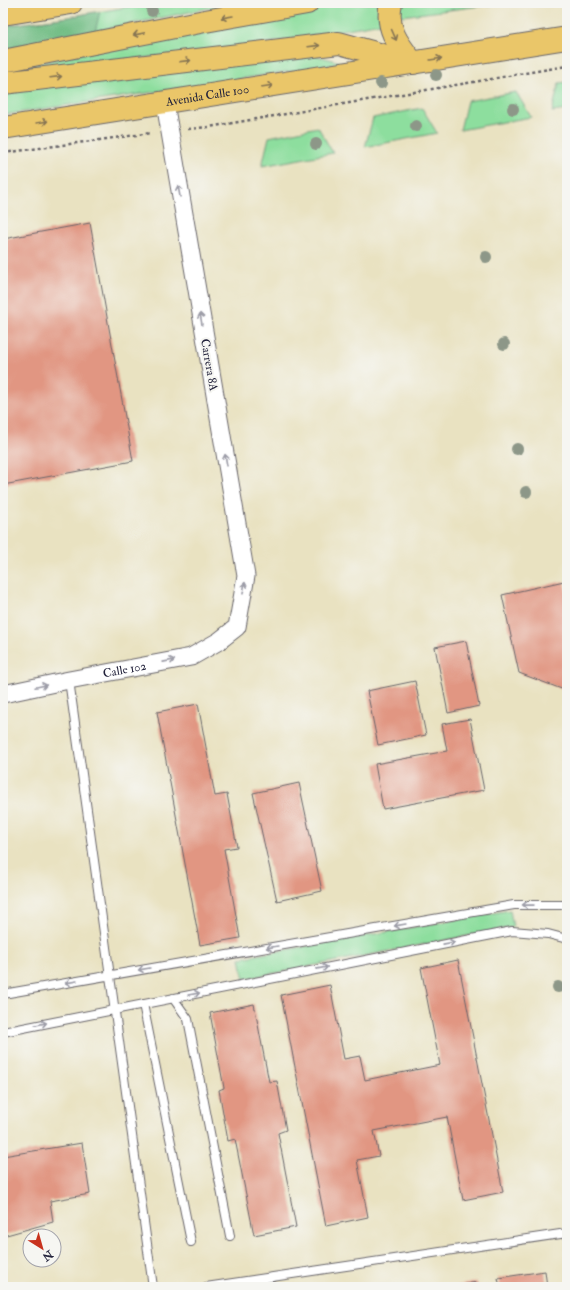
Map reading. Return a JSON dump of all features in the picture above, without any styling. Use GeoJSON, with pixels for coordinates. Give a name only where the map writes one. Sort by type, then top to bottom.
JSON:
{"type":"FeatureCollection","features":[{"type":"Feature","properties":{"kind":"main road"},"geometry":{"type":"LineString","coordinates":[[3,14],[71,3]]}},
{"type":"Feature","properties":{"kind":"main road"},"geometry":{"type":"LineString","coordinates":[[3,60],[307,3]]}},
{"type":"Feature","properties":{"kind":"main road"},"geometry":{"type":"LineString","coordinates":[[391,3],[388,14],[391,29],[397,42],[413,63]]}},
{"type":"Feature","properties":{"kind":"main road","name":"Avenida Calle 100"},"geometry":{"type":"LineString","coordinates":[[3,128],[567,38]]}},
{"type":"Feature","properties":{"kind":"main road","name":"Avenida Calle 100"},"geometry":{"type":"LineString","coordinates":[[3,83],[340,43],[413,63]]}},
{"type":"Feature","properties":{"kind":"street","name":"Carrera 8A"},"geometry":{"type":"LineString","coordinates":[[165,103],[246,576],[237,627]]}},
{"type":"Feature","properties":{"kind":"street","name":"Calle 102"},"geometry":{"type":"LineString","coordinates":[[3,694],[191,657],[219,642],[237,627]]}},
{"type":"Feature","properties":{"kind":"lane"},"geometry":{"type":"LineString","coordinates":[[69,680],[153,1287]]}},
{"type":"Feature","properties":{"kind":"lane"},"geometry":{"type":"LineString","coordinates":[[3,994],[514,904],[567,905]]}},
{"type":"Feature","properties":{"kind":"lane"},"geometry":{"type":"LineString","coordinates":[[3,1032],[512,931],[548,934],[567,939]]}},
{"type":"Feature","properties":{"kind":"lane"},"geometry":{"type":"LineString","coordinates":[[173,998],[188,1019],[230,1236]]}},
{"type":"Feature","properties":{"kind":"lane"},"geometry":{"type":"LineString","coordinates":[[143,1004],[191,1242]]}},
{"type":"Feature","properties":{"kind":"lane"},"geometry":{"type":"LineString","coordinates":[[206,1287],[567,1233]]}},
{"type":"Feature","properties":{"kind":"path"},"geometry":{"type":"LineString","coordinates":[[3,153],[169,130],[209,127],[567,66]]}},
{"type":"Feature","properties":{"kind":"green space"},"geometry":{"type":"Polygon","coordinates":[[[150,3],[234,3],[27,45],[3,26],[69,17],[150,3]]]}},
{"type":"Feature","properties":{"kind":"green space"},"geometry":{"type":"Polygon","coordinates":[[[333,3],[378,3],[381,23],[275,42],[142,58],[12,69],[267,12],[333,3]]]}},
{"type":"Feature","properties":{"kind":"green space"},"geometry":{"type":"Polygon","coordinates":[[[398,3],[504,3],[402,16],[398,10],[398,3]]]}},
{"type":"Feature","properties":{"kind":"green space"},"geometry":{"type":"Polygon","coordinates":[[[100,11],[95,32],[3,50],[3,26],[100,11]]]}},
{"type":"Feature","properties":{"kind":"green space"},"geometry":{"type":"Polygon","coordinates":[[[314,55],[344,63],[3,115],[3,91],[314,55]]]}},
{"type":"Feature","properties":{"kind":"green space"},"geometry":{"type":"Polygon","coordinates":[[[567,82],[567,110],[552,112],[559,83],[567,82]]]}},
{"type":"Feature","properties":{"kind":"green space"},"geometry":{"type":"Polygon","coordinates":[[[516,92],[531,117],[460,130],[467,101],[516,92]]]}},
{"type":"Feature","properties":{"kind":"green space"},"geometry":{"type":"Polygon","coordinates":[[[422,108],[437,133],[365,147],[373,118],[422,108]]]}},
{"type":"Feature","properties":{"kind":"green space"},"geometry":{"type":"Polygon","coordinates":[[[318,127],[333,153],[262,166],[269,137],[318,127]]]}},
{"type":"Feature","properties":{"kind":"green space"},"geometry":{"type":"Polygon","coordinates":[[[510,910],[513,927],[244,979],[240,958],[510,910]]]}},
{"type":"Feature","properties":{"kind":"building"},"geometry":{"type":"Polygon","coordinates":[[[90,223],[133,461],[3,485],[3,239],[90,223]]]}},
{"type":"Feature","properties":{"kind":"building"},"geometry":{"type":"Polygon","coordinates":[[[564,581],[567,596],[567,691],[519,673],[502,595],[564,581]]]}},
{"type":"Feature","properties":{"kind":"building"},"geometry":{"type":"Polygon","coordinates":[[[466,641],[479,706],[448,713],[435,647],[466,641]]]}},
{"type":"Feature","properties":{"kind":"building"},"geometry":{"type":"Polygon","coordinates":[[[415,681],[426,735],[378,745],[367,691],[415,681]]]}},
{"type":"Feature","properties":{"kind":"building"},"geometry":{"type":"Polygon","coordinates":[[[198,704],[215,796],[227,794],[237,847],[224,849],[240,938],[200,945],[157,712],[198,704]]]}},
{"type":"Feature","properties":{"kind":"building"},"geometry":{"type":"Polygon","coordinates":[[[470,719],[484,790],[383,809],[375,764],[447,751],[442,724],[470,719]]]}},
{"type":"Feature","properties":{"kind":"building"},"geometry":{"type":"Polygon","coordinates":[[[299,783],[322,891],[277,901],[253,793],[299,783]]]}},
{"type":"Feature","properties":{"kind":"building"},"geometry":{"type":"Polygon","coordinates":[[[458,960],[503,1192],[463,1200],[447,1117],[374,1131],[379,1156],[357,1160],[368,1217],[326,1226],[281,995],[330,985],[344,1059],[360,1056],[365,1080],[440,1065],[421,968],[458,960]]]}},
{"type":"Feature","properties":{"kind":"building"},"geometry":{"type":"Polygon","coordinates":[[[254,1004],[269,1082],[277,1081],[286,1130],[278,1133],[296,1227],[254,1235],[235,1139],[228,1141],[219,1090],[224,1088],[210,1013],[254,1004]]]}},
{"type":"Feature","properties":{"kind":"building"},"geometry":{"type":"Polygon","coordinates":[[[82,1143],[90,1194],[50,1201],[53,1222],[32,1228],[22,1228],[22,1231],[3,1236],[3,1156],[82,1143]]]}},
{"type":"Feature","properties":{"kind":"building"},"geometry":{"type":"Polygon","coordinates":[[[545,1271],[547,1287],[500,1287],[498,1278],[545,1271]]]}},
{"type":"Feature","properties":{"kind":"building"},"geometry":{"type":"Polygon","coordinates":[[[477,1282],[478,1287],[454,1287],[454,1286],[477,1282]]]}}]}
